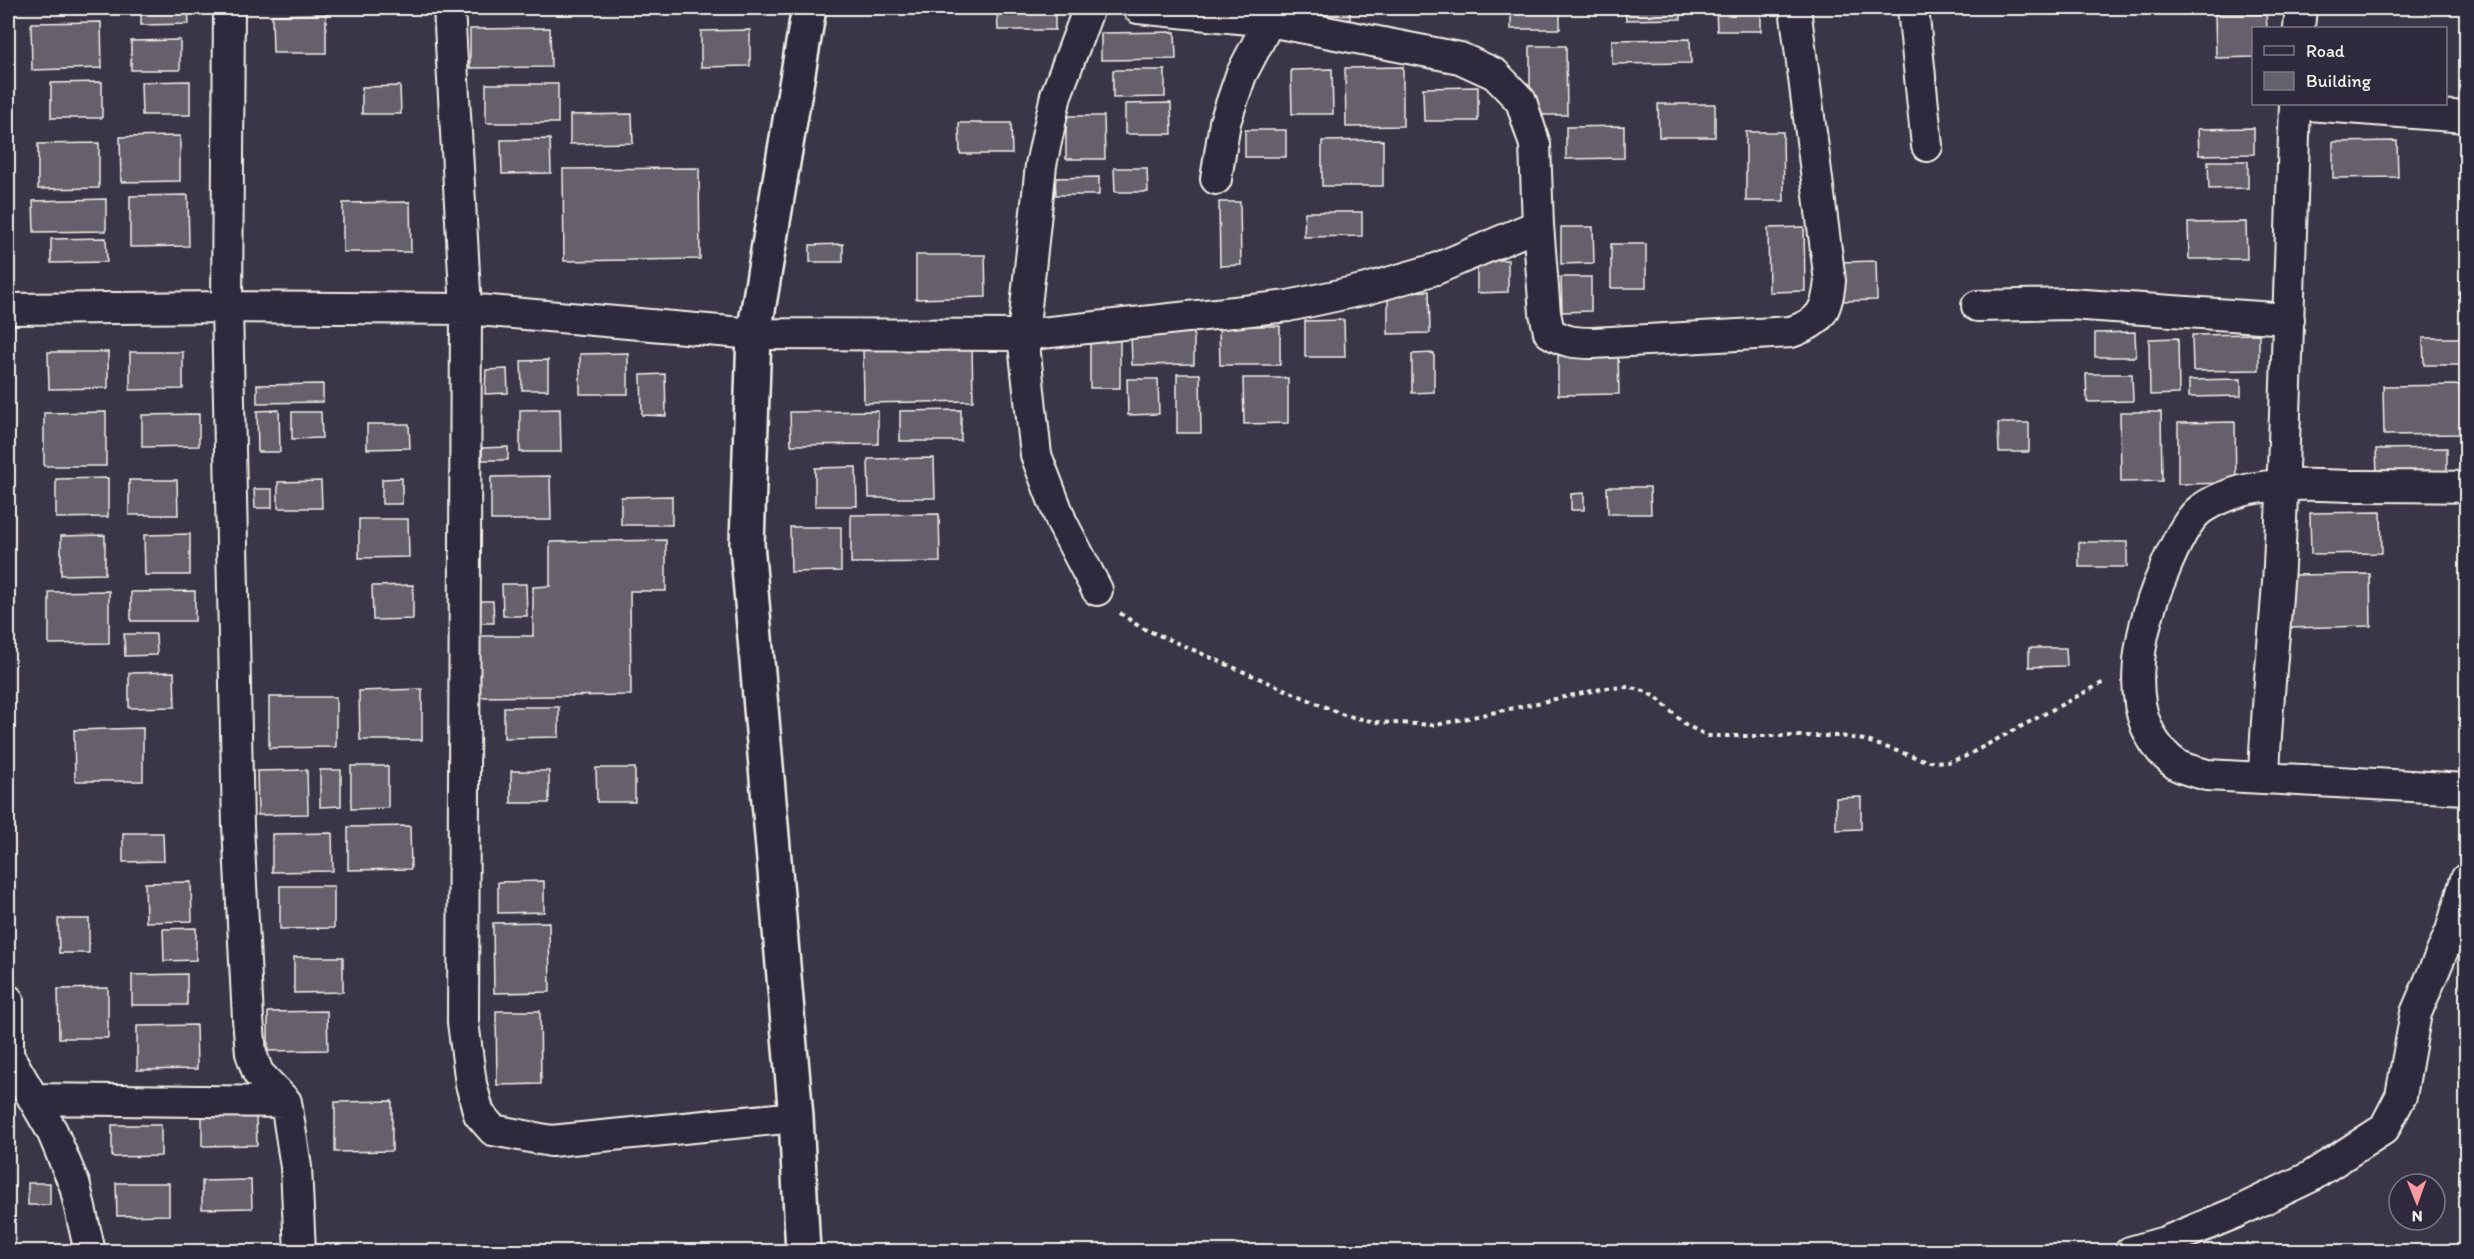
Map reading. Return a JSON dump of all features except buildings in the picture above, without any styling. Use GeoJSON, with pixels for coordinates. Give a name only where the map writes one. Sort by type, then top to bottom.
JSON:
{"type":"FeatureCollection","features":[{"type":"Feature","properties":{"kind":"main road"},"geometry":{"type":"LineString","coordinates":[[803,1251],[796,1117],[747,544],[754,333],[809,8]]}},
{"type":"Feature","properties":{"kind":"street"},"geometry":{"type":"LineString","coordinates":[[229,8],[227,307],[238,826],[248,1019],[251,1053],[258,1073],[286,1102],[296,1167],[300,1251]]}},
{"type":"Feature","properties":{"kind":"street"},"geometry":{"type":"LineString","coordinates":[[448,8],[466,309],[463,1022],[471,1084],[479,1114],[493,1130],[550,1141],[796,1117]]}},
{"type":"Feature","properties":{"kind":"street"},"geometry":{"type":"LineString","coordinates":[[1089,8],[1056,95],[1041,165],[1023,335],[1036,455],[1062,523],[1097,590]]}},
{"type":"Feature","properties":{"kind":"street"},"geometry":{"type":"LineString","coordinates":[[1138,8],[1273,14],[1460,58],[1495,74],[1521,101],[1535,145],[1538,225],[1545,313],[1549,332],[1561,340],[1574,343],[1791,332],[1808,326],[1821,315],[1828,303],[1830,281],[1795,8]]}},
{"type":"Feature","properties":{"kind":"street"},"geometry":{"type":"LineString","coordinates":[[1913,8],[1927,146]]}},
{"type":"Feature","properties":{"kind":"street"},"geometry":{"type":"LineString","coordinates":[[2299,27],[2301,8]]}},
{"type":"Feature","properties":{"kind":"street"},"geometry":{"type":"LineString","coordinates":[[1216,179],[1228,112],[1241,75],[1273,14]]}},
{"type":"Feature","properties":{"kind":"street"},"geometry":{"type":"LineString","coordinates":[[2264,778],[2266,711],[2278,569],[2282,485],[2295,105]]}},
{"type":"Feature","properties":{"kind":"street"},"geometry":{"type":"LineString","coordinates":[[2308,105],[2466,117]]}},
{"type":"Feature","properties":{"kind":"street"},"geometry":{"type":"LineString","coordinates":[[8,309],[227,307],[466,309],[754,333],[1023,335],[1287,306],[1367,289],[1436,269],[1538,225]]}},
{"type":"Feature","properties":{"kind":"street"},"geometry":{"type":"LineString","coordinates":[[1977,306],[2070,304],[2289,319]]}},
{"type":"Feature","properties":{"kind":"street"},"geometry":{"type":"LineString","coordinates":[[2466,487],[2282,485],[2238,492],[2200,510],[2174,547],[2148,607],[2139,663],[2140,712],[2161,752],[2179,766],[2207,775],[2466,789]]}},
{"type":"Feature","properties":{"kind":"street"},"geometry":{"type":"LineString","coordinates":[[2130,1251],[2165,1242],[2310,1177],[2384,1129],[2401,1096],[2416,1013],[2427,982],[2451,931],[2466,879]]}},
{"type":"Feature","properties":{"kind":"street"},"geometry":{"type":"LineString","coordinates":[[8,1000],[8,1055],[52,1131],[75,1186],[90,1251]]}},
{"type":"Feature","properties":{"kind":"street"},"geometry":{"type":"LineString","coordinates":[[34,1099],[286,1102]]}},
{"type":"Feature","properties":{"kind":"path"},"geometry":{"type":"LineString","coordinates":[[1097,590],[1118,611],[1140,627],[1344,715],[1404,725],[1436,725],[1606,688],[1629,687],[1657,698],[1686,725],[1708,736],[1840,736],[1864,740],[1927,761],[1948,762],[1964,757],[2139,663]]}}]}
